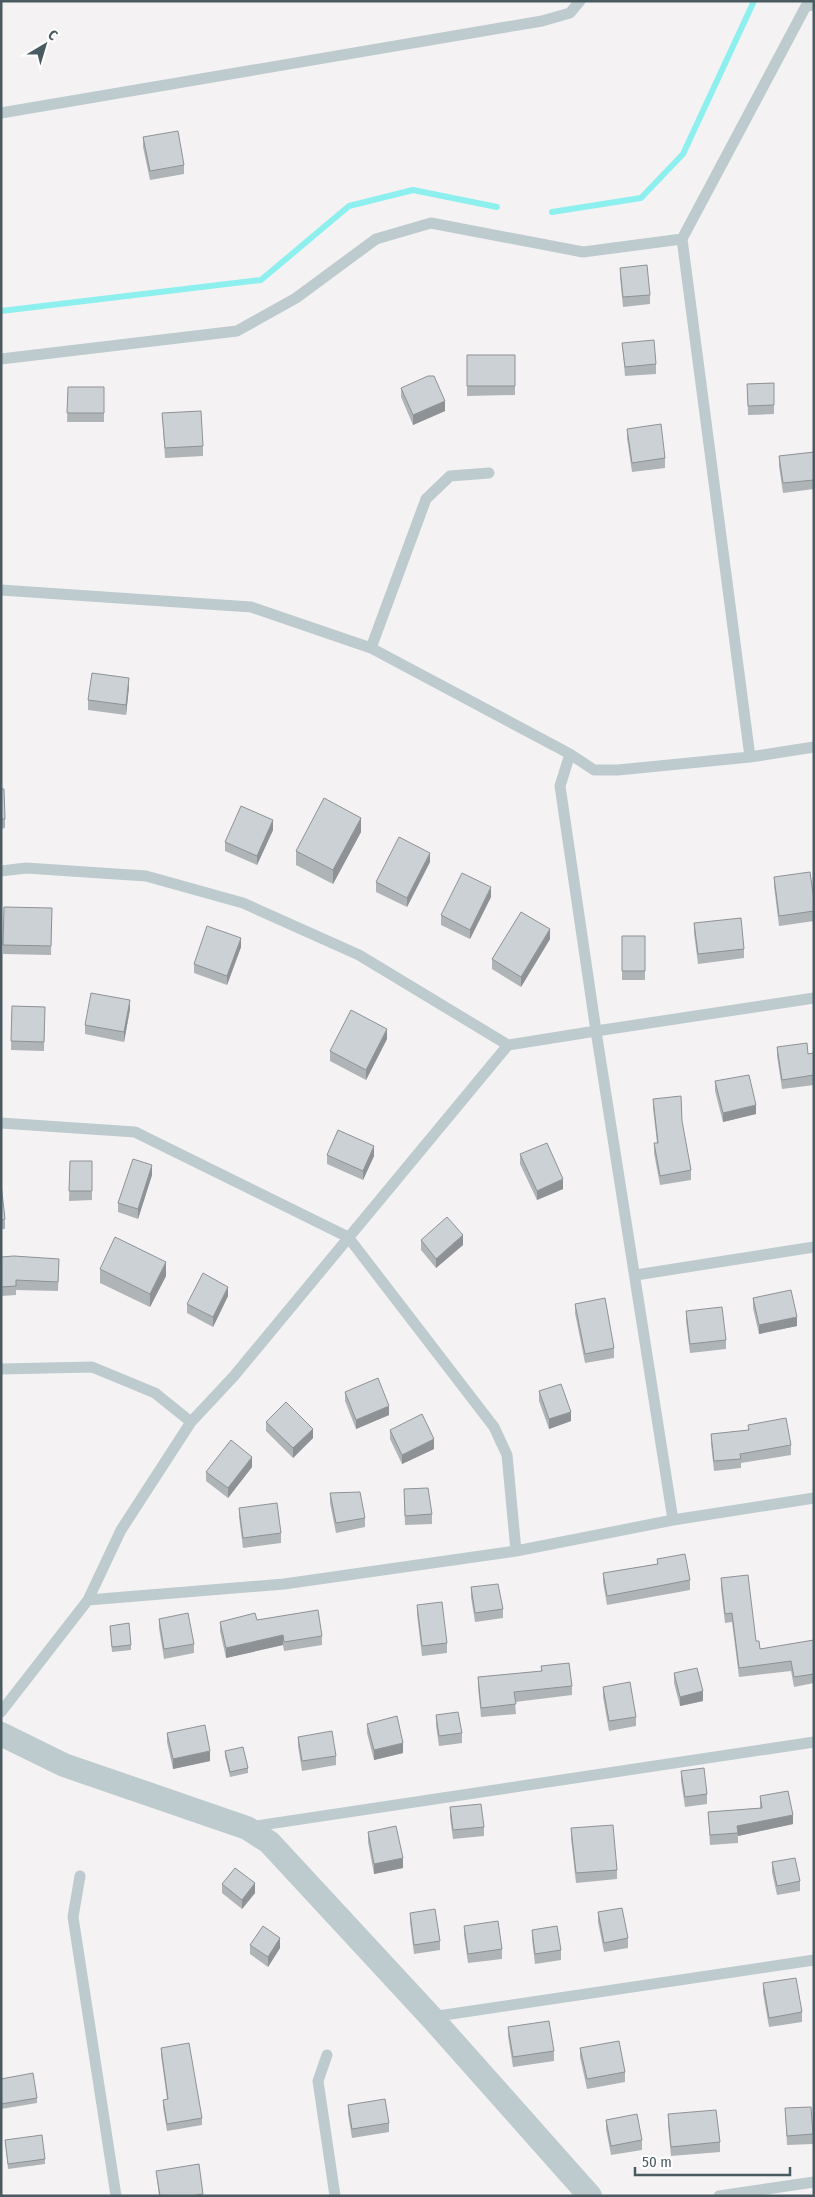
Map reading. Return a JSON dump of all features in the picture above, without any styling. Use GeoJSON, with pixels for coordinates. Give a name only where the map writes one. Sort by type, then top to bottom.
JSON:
{"type":"FeatureCollection","features":[{"type":"Feature","properties":{"kind":"street"},"geometry":{"type":"LineString","coordinates":[[1,1734],[64,1765],[248,1828],[269,1842],[431,2017],[590,2196]]}},
{"type":"Feature","properties":{"kind":"lane"},"geometry":{"type":"LineString","coordinates":[[1,113],[542,21],[570,13],[580,1]]}},
{"type":"Feature","properties":{"kind":"lane"},"geometry":{"type":"LineString","coordinates":[[750,757],[682,239],[806,6],[814,5]]}},
{"type":"Feature","properties":{"kind":"lane"},"geometry":{"type":"LineString","coordinates":[[1,359],[237,331],[296,298],[376,239],[431,223],[584,252],[682,239]]}},
{"type":"Feature","properties":{"kind":"lane"},"geometry":{"type":"LineString","coordinates":[[371,648],[426,499],[450,476],[489,473]]}},
{"type":"Feature","properties":{"kind":"lane"},"geometry":{"type":"LineString","coordinates":[[1,590],[251,607],[371,648],[570,754],[594,770],[618,770],[750,757],[814,747]]}},
{"type":"Feature","properties":{"kind":"lane"},"geometry":{"type":"LineString","coordinates":[[570,754],[560,786],[596,1031],[636,1275],[673,1520]]}},
{"type":"Feature","properties":{"kind":"lane"},"geometry":{"type":"LineString","coordinates":[[1,872],[26,868],[146,876],[243,903],[359,956],[508,1045],[814,998]]}},
{"type":"Feature","properties":{"kind":"lane"},"geometry":{"type":"LineString","coordinates":[[1,1712],[88,1600],[122,1530],[192,1422],[234,1376],[508,1045]]}},
{"type":"Feature","properties":{"kind":"lane"},"geometry":{"type":"LineString","coordinates":[[1,1123],[135,1132],[348,1237],[494,1427],[507,1455],[516,1551]]}},
{"type":"Feature","properties":{"kind":"lane"},"geometry":{"type":"LineString","coordinates":[[636,1275],[814,1247]]}},
{"type":"Feature","properties":{"kind":"lane"},"geometry":{"type":"LineString","coordinates":[[1,1369],[92,1367],[155,1393],[192,1422]]}},
{"type":"Feature","properties":{"kind":"lane"},"geometry":{"type":"LineString","coordinates":[[88,1600],[284,1584],[516,1551],[673,1520],[814,1498]]}},
{"type":"Feature","properties":{"kind":"lane"},"geometry":{"type":"LineString","coordinates":[[248,1828],[814,1742]]}},
{"type":"Feature","properties":{"kind":"lane"},"geometry":{"type":"LineString","coordinates":[[80,1876],[73,1917],[116,2196]]}},
{"type":"Feature","properties":{"kind":"lane"},"geometry":{"type":"LineString","coordinates":[[431,2017],[814,1960]]}},
{"type":"Feature","properties":{"kind":"lane"},"geometry":{"type":"LineString","coordinates":[[327,2055],[318,2082],[335,2196]]}},
{"type":"Feature","properties":{"kind":"lane"},"geometry":{"type":"LineString","coordinates":[[719,2196],[814,2182]]}},
{"type":"Feature","properties":{"kind":"building"},"geometry":{"type":"Polygon","coordinates":[[[178,131],[184,165],[150,171],[143,137],[178,131]]]}},
{"type":"Feature","properties":{"kind":"building"},"geometry":{"type":"Polygon","coordinates":[[[647,265],[650,295],[623,297],[620,268],[647,265]]]}},
{"type":"Feature","properties":{"kind":"building"},"geometry":{"type":"Polygon","coordinates":[[[654,340],[656,364],[625,367],[622,343],[654,340]]]}},
{"type":"Feature","properties":{"kind":"building"},"geometry":{"type":"Polygon","coordinates":[[[467,355],[515,355],[515,386],[467,386],[467,355]]]}},
{"type":"Feature","properties":{"kind":"building"},"geometry":{"type":"Polygon","coordinates":[[[428,376],[434,376],[445,401],[413,415],[401,388],[428,376]]]}},
{"type":"Feature","properties":{"kind":"building"},"geometry":{"type":"Polygon","coordinates":[[[774,383],[774,405],[748,406],[747,384],[774,383]]]}},
{"type":"Feature","properties":{"kind":"building"},"geometry":{"type":"Polygon","coordinates":[[[68,387],[104,387],[104,413],[67,413],[68,387]]]}},
{"type":"Feature","properties":{"kind":"building"},"geometry":{"type":"Polygon","coordinates":[[[201,411],[203,446],[165,448],[162,413],[201,411]]]}},
{"type":"Feature","properties":{"kind":"building"},"geometry":{"type":"Polygon","coordinates":[[[661,424],[665,458],[632,463],[627,429],[661,424]]]}},
{"type":"Feature","properties":{"kind":"building"},"geometry":{"type":"Polygon","coordinates":[[[814,452],[814,480],[783,483],[779,456],[814,452]]]}},
{"type":"Feature","properties":{"kind":"building"},"geometry":{"type":"Polygon","coordinates":[[[92,673],[129,678],[126,705],[88,700],[92,673]]]}},
{"type":"Feature","properties":{"kind":"building"},"geometry":{"type":"Polygon","coordinates":[[[1,789],[4,789],[5,819],[1,819],[1,789]]]}},
{"type":"Feature","properties":{"kind":"building"},"geometry":{"type":"Polygon","coordinates":[[[324,798],[361,818],[333,870],[296,851],[324,798]]]}},
{"type":"Feature","properties":{"kind":"building"},"geometry":{"type":"Polygon","coordinates":[[[241,806],[273,820],[257,856],[225,842],[241,806]]]}},
{"type":"Feature","properties":{"kind":"building"},"geometry":{"type":"Polygon","coordinates":[[[399,837],[430,853],[407,898],[376,882],[399,837]]]}},
{"type":"Feature","properties":{"kind":"building"},"geometry":{"type":"Polygon","coordinates":[[[810,872],[814,911],[779,916],[774,877],[810,872]]]}},
{"type":"Feature","properties":{"kind":"building"},"geometry":{"type":"Polygon","coordinates":[[[462,873],[491,887],[470,930],[441,915],[462,873]]]}},
{"type":"Feature","properties":{"kind":"building"},"geometry":{"type":"Polygon","coordinates":[[[4,907],[52,908],[51,946],[3,945],[4,907]]]}},
{"type":"Feature","properties":{"kind":"building"},"geometry":{"type":"Polygon","coordinates":[[[521,912],[550,929],[521,977],[492,959],[521,912]]]}},
{"type":"Feature","properties":{"kind":"building"},"geometry":{"type":"Polygon","coordinates":[[[741,918],[744,949],[698,954],[694,923],[741,918]]]}},
{"type":"Feature","properties":{"kind":"building"},"geometry":{"type":"Polygon","coordinates":[[[207,926],[241,938],[227,976],[194,964],[207,926]]]}},
{"type":"Feature","properties":{"kind":"building"},"geometry":{"type":"Polygon","coordinates":[[[622,936],[645,936],[645,971],[622,971],[622,936]]]}},
{"type":"Feature","properties":{"kind":"building"},"geometry":{"type":"Polygon","coordinates":[[[91,993],[130,1000],[124,1032],[85,1025],[91,993]]]}},
{"type":"Feature","properties":{"kind":"building"},"geometry":{"type":"Polygon","coordinates":[[[12,1006],[45,1007],[44,1042],[11,1041],[12,1006]]]}},
{"type":"Feature","properties":{"kind":"building"},"geometry":{"type":"Polygon","coordinates":[[[351,1010],[387,1029],[366,1070],[330,1051],[351,1010]]]}},
{"type":"Feature","properties":{"kind":"building"},"geometry":{"type":"Polygon","coordinates":[[[807,1043],[808,1054],[814,1053],[814,1075],[782,1080],[777,1047],[807,1043]]]}},
{"type":"Feature","properties":{"kind":"building"},"geometry":{"type":"Polygon","coordinates":[[[749,1075],[756,1105],[723,1113],[715,1081],[749,1075]]]}},
{"type":"Feature","properties":{"kind":"building"},"geometry":{"type":"Polygon","coordinates":[[[681,1096],[682,1121],[691,1170],[660,1176],[654,1143],[658,1143],[653,1099],[681,1096]]]}},
{"type":"Feature","properties":{"kind":"building"},"geometry":{"type":"Polygon","coordinates":[[[338,1130],[374,1146],[363,1171],[327,1155],[338,1130]]]}},
{"type":"Feature","properties":{"kind":"building"},"geometry":{"type":"Polygon","coordinates":[[[547,1143],[563,1179],[537,1191],[520,1154],[547,1143]]]}},
{"type":"Feature","properties":{"kind":"building"},"geometry":{"type":"Polygon","coordinates":[[[133,1159],[152,1165],[138,1209],[118,1203],[133,1159]]]}},
{"type":"Feature","properties":{"kind":"building"},"geometry":{"type":"Polygon","coordinates":[[[70,1161],[92,1161],[92,1191],[69,1191],[70,1161]]]}},
{"type":"Feature","properties":{"kind":"building"},"geometry":{"type":"Polygon","coordinates":[[[1,1184],[5,1219],[1,1220],[1,1184]]]}},
{"type":"Feature","properties":{"kind":"building"},"geometry":{"type":"Polygon","coordinates":[[[447,1217],[463,1235],[436,1259],[421,1240],[447,1217]]]}},
{"type":"Feature","properties":{"kind":"building"},"geometry":{"type":"Polygon","coordinates":[[[115,1237],[166,1262],[150,1294],[100,1269],[115,1237]]]}},
{"type":"Feature","properties":{"kind":"building"},"geometry":{"type":"Polygon","coordinates":[[[1,1257],[59,1259],[58,1282],[16,1280],[16,1286],[1,1287],[1,1257]]]}},
{"type":"Feature","properties":{"kind":"building"},"geometry":{"type":"Polygon","coordinates":[[[203,1273],[228,1287],[213,1317],[187,1304],[203,1273]]]}},
{"type":"Feature","properties":{"kind":"building"},"geometry":{"type":"Polygon","coordinates":[[[791,1290],[797,1317],[759,1325],[753,1298],[791,1290]]]}},
{"type":"Feature","properties":{"kind":"building"},"geometry":{"type":"Polygon","coordinates":[[[605,1298],[614,1348],[585,1354],[575,1304],[605,1298]]]}},
{"type":"Feature","properties":{"kind":"building"},"geometry":{"type":"Polygon","coordinates":[[[722,1307],[726,1340],[690,1344],[686,1311],[722,1307]]]}},
{"type":"Feature","properties":{"kind":"building"},"geometry":{"type":"Polygon","coordinates":[[[378,1378],[389,1406],[356,1420],[345,1392],[378,1378]]]}},
{"type":"Feature","properties":{"kind":"building"},"geometry":{"type":"Polygon","coordinates":[[[561,1384],[571,1412],[549,1419],[539,1391],[561,1384]]]}},
{"type":"Feature","properties":{"kind":"building"},"geometry":{"type":"Polygon","coordinates":[[[286,1402],[313,1429],[293,1448],[266,1422],[286,1402]]]}},
{"type":"Feature","properties":{"kind":"building"},"geometry":{"type":"Polygon","coordinates":[[[422,1414],[434,1439],[402,1455],[390,1430],[422,1414]]]}},
{"type":"Feature","properties":{"kind":"building"},"geometry":{"type":"Polygon","coordinates":[[[786,1418],[791,1445],[740,1454],[741,1459],[714,1461],[711,1434],[749,1430],[748,1425],[786,1418]]]}},
{"type":"Feature","properties":{"kind":"building"},"geometry":{"type":"Polygon","coordinates":[[[231,1440],[252,1457],[228,1488],[206,1472],[231,1440]]]}},
{"type":"Feature","properties":{"kind":"building"},"geometry":{"type":"Polygon","coordinates":[[[428,1488],[432,1514],[405,1516],[404,1489],[428,1488]]]}},
{"type":"Feature","properties":{"kind":"building"},"geometry":{"type":"Polygon","coordinates":[[[360,1492],[365,1518],[336,1523],[330,1493],[360,1492]]]}},
{"type":"Feature","properties":{"kind":"building"},"geometry":{"type":"Polygon","coordinates":[[[277,1503],[281,1533],[243,1538],[239,1508],[277,1503]]]}},
{"type":"Feature","properties":{"kind":"building"},"geometry":{"type":"Polygon","coordinates":[[[685,1554],[690,1580],[607,1596],[603,1573],[658,1564],[657,1559],[685,1554]]]}},
{"type":"Feature","properties":{"kind":"building"},"geometry":{"type":"Polygon","coordinates":[[[748,1575],[756,1641],[759,1641],[760,1649],[814,1640],[814,1674],[794,1677],[791,1661],[739,1668],[732,1613],[725,1614],[721,1578],[748,1575]]]}},
{"type":"Feature","properties":{"kind":"building"},"geometry":{"type":"Polygon","coordinates":[[[498,1584],[503,1609],[475,1613],[471,1587],[498,1584]]]}},
{"type":"Feature","properties":{"kind":"building"},"geometry":{"type":"Polygon","coordinates":[[[442,1602],[447,1643],[422,1646],[417,1605],[442,1602]]]}},
{"type":"Feature","properties":{"kind":"building"},"geometry":{"type":"Polygon","coordinates":[[[318,1610],[322,1636],[284,1642],[283,1635],[226,1648],[220,1622],[255,1613],[257,1620],[318,1610]]]}},
{"type":"Feature","properties":{"kind":"building"},"geometry":{"type":"Polygon","coordinates":[[[188,1613],[194,1644],[164,1649],[159,1619],[188,1613]]]}},
{"type":"Feature","properties":{"kind":"building"},"geometry":{"type":"Polygon","coordinates":[[[129,1623],[131,1645],[112,1647],[110,1626],[129,1623]]]}},
{"type":"Feature","properties":{"kind":"building"},"geometry":{"type":"Polygon","coordinates":[[[569,1663],[572,1686],[514,1692],[516,1704],[481,1708],[478,1677],[542,1671],[541,1666],[569,1663]]]}},
{"type":"Feature","properties":{"kind":"building"},"geometry":{"type":"Polygon","coordinates":[[[697,1668],[703,1691],[680,1697],[674,1673],[697,1668]]]}},
{"type":"Feature","properties":{"kind":"building"},"geometry":{"type":"Polygon","coordinates":[[[630,1682],[636,1717],[609,1721],[603,1687],[630,1682]]]}},
{"type":"Feature","properties":{"kind":"building"},"geometry":{"type":"Polygon","coordinates":[[[458,1712],[462,1733],[439,1736],[436,1715],[458,1712]]]}},
{"type":"Feature","properties":{"kind":"building"},"geometry":{"type":"Polygon","coordinates":[[[397,1716],[403,1743],[374,1750],[367,1724],[397,1716]]]}},
{"type":"Feature","properties":{"kind":"building"},"geometry":{"type":"Polygon","coordinates":[[[205,1725],[210,1751],[173,1759],[167,1733],[205,1725]]]}},
{"type":"Feature","properties":{"kind":"building"},"geometry":{"type":"Polygon","coordinates":[[[332,1731],[336,1756],[302,1761],[298,1737],[332,1731]]]}},
{"type":"Feature","properties":{"kind":"building"},"geometry":{"type":"Polygon","coordinates":[[[243,1747],[248,1768],[230,1772],[225,1751],[243,1747]]]}},
{"type":"Feature","properties":{"kind":"building"},"geometry":{"type":"Polygon","coordinates":[[[704,1768],[707,1794],[685,1797],[681,1771],[704,1768]]]}},
{"type":"Feature","properties":{"kind":"building"},"geometry":{"type":"Polygon","coordinates":[[[788,1791],[793,1815],[737,1826],[738,1833],[710,1835],[708,1812],[762,1808],[760,1796],[788,1791]]]}},
{"type":"Feature","properties":{"kind":"building"},"geometry":{"type":"Polygon","coordinates":[[[481,1804],[484,1827],[453,1830],[450,1807],[481,1804]]]}},
{"type":"Feature","properties":{"kind":"building"},"geometry":{"type":"Polygon","coordinates":[[[613,1825],[617,1870],[576,1873],[571,1828],[613,1825]]]}},
{"type":"Feature","properties":{"kind":"building"},"geometry":{"type":"Polygon","coordinates":[[[396,1826],[403,1858],[374,1864],[368,1832],[396,1826]]]}},
{"type":"Feature","properties":{"kind":"building"},"geometry":{"type":"Polygon","coordinates":[[[795,1858],[800,1881],[777,1886],[772,1862],[795,1858]]]}},
{"type":"Feature","properties":{"kind":"building"},"geometry":{"type":"Polygon","coordinates":[[[235,1868],[255,1883],[242,1900],[222,1884],[235,1868]]]}},
{"type":"Feature","properties":{"kind":"building"},"geometry":{"type":"Polygon","coordinates":[[[622,1908],[628,1938],[604,1943],[598,1912],[622,1908]]]}},
{"type":"Feature","properties":{"kind":"building"},"geometry":{"type":"Polygon","coordinates":[[[435,1909],[440,1941],[414,1945],[410,1913],[435,1909]]]}},
{"type":"Feature","properties":{"kind":"building"},"geometry":{"type":"Polygon","coordinates":[[[498,1921],[502,1949],[468,1954],[464,1926],[498,1921]]]}},
{"type":"Feature","properties":{"kind":"building"},"geometry":{"type":"Polygon","coordinates":[[[263,1926],[280,1938],[268,1957],[250,1945],[263,1926]]]}},
{"type":"Feature","properties":{"kind":"building"},"geometry":{"type":"Polygon","coordinates":[[[557,1926],[561,1950],[535,1954],[532,1930],[557,1926]]]}},
{"type":"Feature","properties":{"kind":"building"},"geometry":{"type":"Polygon","coordinates":[[[796,1978],[802,2012],[769,2018],[763,1983],[796,1978]]]}},
{"type":"Feature","properties":{"kind":"building"},"geometry":{"type":"Polygon","coordinates":[[[549,2021],[554,2051],[513,2057],[508,2027],[549,2021]]]}},
{"type":"Feature","properties":{"kind":"building"},"geometry":{"type":"Polygon","coordinates":[[[619,2041],[625,2072],[587,2079],[580,2048],[619,2041]]]}},
{"type":"Feature","properties":{"kind":"building"},"geometry":{"type":"Polygon","coordinates":[[[189,2043],[202,2118],[167,2124],[163,2100],[168,2099],[161,2048],[189,2043]]]}},
{"type":"Feature","properties":{"kind":"building"},"geometry":{"type":"Polygon","coordinates":[[[33,2073],[37,2098],[1,2104],[1,2079],[33,2073]]]}},
{"type":"Feature","properties":{"kind":"building"},"geometry":{"type":"Polygon","coordinates":[[[385,2099],[389,2123],[352,2129],[348,2105],[385,2099]]]}},
{"type":"Feature","properties":{"kind":"building"},"geometry":{"type":"Polygon","coordinates":[[[811,2107],[813,2134],[787,2136],[785,2108],[811,2107]]]}},
{"type":"Feature","properties":{"kind":"building"},"geometry":{"type":"Polygon","coordinates":[[[716,2110],[720,2142],[671,2147],[668,2114],[716,2110]]]}},
{"type":"Feature","properties":{"kind":"building"},"geometry":{"type":"Polygon","coordinates":[[[637,2114],[642,2140],[611,2146],[606,2120],[637,2114]]]}},
{"type":"Feature","properties":{"kind":"building"},"geometry":{"type":"Polygon","coordinates":[[[42,2135],[45,2159],[8,2164],[5,2140],[42,2135]]]}},
{"type":"Feature","properties":{"kind":"building"},"geometry":{"type":"Polygon","coordinates":[[[199,2164],[203,2194],[160,2196],[156,2171],[199,2164]]]}},
{"type":"Feature","properties":{"kind":"waterway"},"geometry":{"type":"LineString","coordinates":[[552,212],[641,198],[683,154],[754,1]]}},
{"type":"Feature","properties":{"kind":"waterway"},"geometry":{"type":"LineString","coordinates":[[1,311],[261,280],[349,206],[413,190],[497,207]]}}]}
